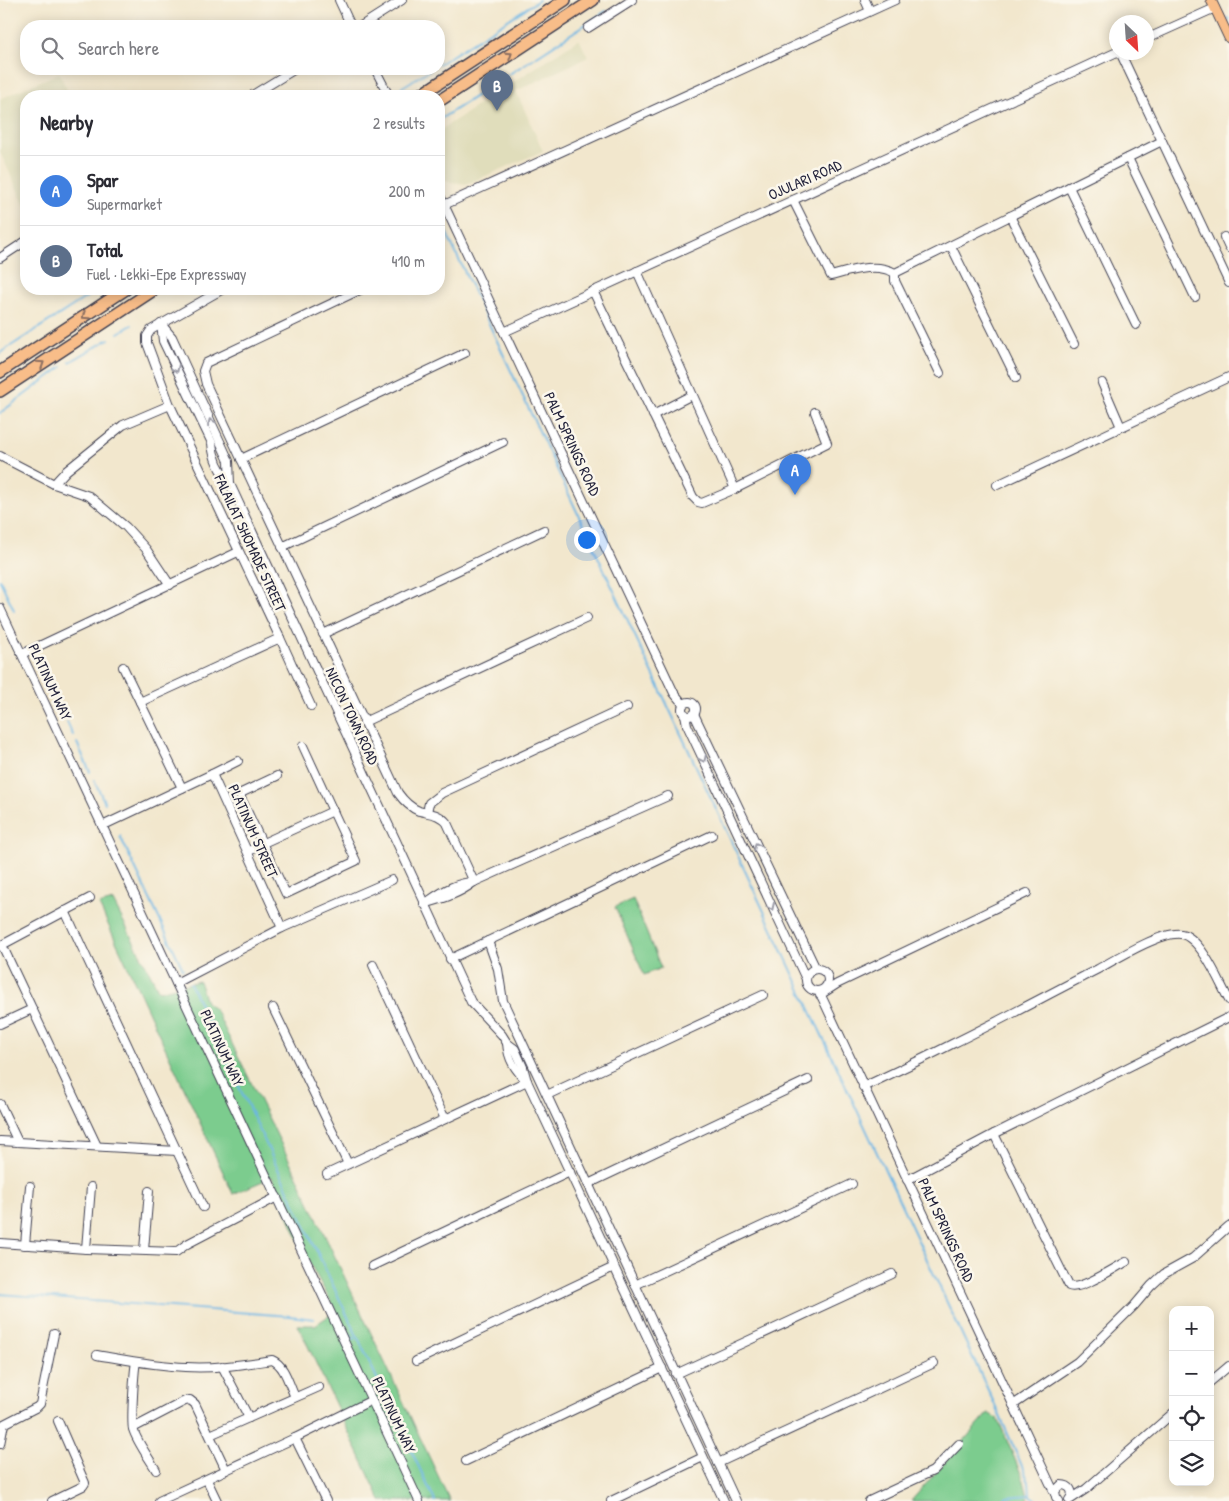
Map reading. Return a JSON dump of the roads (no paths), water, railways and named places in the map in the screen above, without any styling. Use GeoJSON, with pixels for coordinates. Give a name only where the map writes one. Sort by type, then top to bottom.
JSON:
{"type":"FeatureCollection","features":[{"type":"Feature","properties":{"kind":"highway"},"geometry":{"type":"LineString","coordinates":[[428,90],[565,0]]}},
{"type":"Feature","properties":{"kind":"highway"},"geometry":{"type":"LineString","coordinates":[[445,97],[593,0]]}},
{"type":"Feature","properties":{"kind":"highway"},"geometry":{"type":"LineString","coordinates":[[0,372],[117,295]]}},
{"type":"Feature","properties":{"kind":"highway"},"geometry":{"type":"LineString","coordinates":[[0,391],[145,295]]}},
{"type":"Feature","properties":{"kind":"main road"},"geometry":{"type":"LineString","coordinates":[[1213,4],[1229,38]]}},
{"type":"Feature","properties":{"kind":"street"},"geometry":{"type":"LineString","coordinates":[[339,0],[349,20]]}},
{"type":"Feature","properties":{"kind":"street"},"geometry":{"type":"LineString","coordinates":[[370,20],[402,0]]}},
{"type":"Feature","properties":{"kind":"street"},"geometry":{"type":"LineString","coordinates":[[588,28],[632,0]]}},
{"type":"Feature","properties":{"kind":"street"},"geometry":{"type":"LineString","coordinates":[[865,0],[870,11]]}},
{"type":"Feature","properties":{"kind":"street"},"geometry":{"type":"LineString","coordinates":[[445,205],[895,0]]}},
{"type":"Feature","properties":{"kind":"street"},"geometry":{"type":"LineString","coordinates":[[1154,35],[1213,4]]}},
{"type":"Feature","properties":{"kind":"street","name":"OJULARI ROAD"},"geometry":{"type":"LineString","coordinates":[[504,332],[1109,56]]}},
{"type":"Feature","properties":{"kind":"street"},"geometry":{"type":"LineString","coordinates":[[1122,60],[1229,283]]}},
{"type":"Feature","properties":{"kind":"street"},"geometry":{"type":"LineString","coordinates":[[261,90],[285,75]]}},
{"type":"Feature","properties":{"kind":"street"},"geometry":{"type":"LineString","coordinates":[[378,75],[386,90]]}},
{"type":"Feature","properties":{"kind":"street"},"geometry":{"type":"LineString","coordinates":[[895,273],[1162,141]]}},
{"type":"Feature","properties":{"kind":"street"},"geometry":{"type":"LineString","coordinates":[[1128,158],[1195,296]]}},
{"type":"Feature","properties":{"kind":"street"},"geometry":{"type":"LineString","coordinates":[[1069,187],[1136,325]]}},
{"type":"Feature","properties":{"kind":"street"},"geometry":{"type":"LineString","coordinates":[[793,200],[831,276],[855,269],[884,268],[895,273]]}},
{"type":"Feature","properties":{"kind":"street","name":"PALM SPRINGS ROAD"},"geometry":{"type":"LineString","coordinates":[[445,207],[674,693],[683,704]]}},
{"type":"Feature","properties":{"kind":"street"},"geometry":{"type":"LineString","coordinates":[[1010,216],[1074,344]]}},
{"type":"Feature","properties":{"kind":"street"},"geometry":{"type":"LineString","coordinates":[[1224,237],[1229,248]]}},
{"type":"Feature","properties":{"kind":"street"},"geometry":{"type":"LineString","coordinates":[[0,258],[20,245]]}},
{"type":"Feature","properties":{"kind":"street"},"geometry":{"type":"LineString","coordinates":[[951,246],[1016,378]]}},
{"type":"Feature","properties":{"kind":"street"},"geometry":{"type":"LineString","coordinates":[[637,271],[736,489]]}},
{"type":"Feature","properties":{"kind":"street"},"geometry":{"type":"LineString","coordinates":[[895,273],[895,281],[940,372]]}},
{"type":"Feature","properties":{"kind":"street"},"geometry":{"type":"LineString","coordinates":[[593,291],[693,497],[698,502],[702,503],[736,489],[827,443],[815,412]]}},
{"type":"Feature","properties":{"kind":"street"},"geometry":{"type":"LineString","coordinates":[[161,324],[212,295]]}},
{"type":"Feature","properties":{"kind":"street"},"geometry":{"type":"LineString","coordinates":[[349,295],[206,363],[203,371],[206,384],[364,722],[402,798],[412,807],[442,817],[447,823],[474,882]]}},
{"type":"Feature","properties":{"kind":"street","name":"FALAILAT SHOMADE STREET"},"geometry":{"type":"LineString","coordinates":[[161,324],[150,330],[147,336],[147,343],[170,405],[311,706]]}},
{"type":"Feature","properties":{"kind":"street","name":"NICON TOWN ROAD"},"geometry":{"type":"LineString","coordinates":[[161,324],[163,342],[216,442],[229,461],[230,484]]}},
{"type":"Feature","properties":{"kind":"street"},"geometry":{"type":"LineString","coordinates":[[241,459],[465,353]]}},
{"type":"Feature","properties":{"kind":"street"},"geometry":{"type":"LineString","coordinates":[[997,485],[1229,376]]}},
{"type":"Feature","properties":{"kind":"street"},"geometry":{"type":"LineString","coordinates":[[1102,383],[1121,427]]}},
{"type":"Feature","properties":{"kind":"street"},"geometry":{"type":"LineString","coordinates":[[653,415],[692,395]]}},
{"type":"Feature","properties":{"kind":"street"},"geometry":{"type":"LineString","coordinates":[[54,484],[66,471],[124,425],[170,405]]}},
{"type":"Feature","properties":{"kind":"street","name":"NICON TOWN ROAD"},"geometry":{"type":"LineString","coordinates":[[216,442],[213,452],[219,466],[230,484],[450,959],[471,1002],[502,1035],[507,1043],[515,1049],[527,1081],[724,1501]]}},
{"type":"Feature","properties":{"kind":"street"},"geometry":{"type":"LineString","coordinates":[[282,547],[504,442]]}},
{"type":"Feature","properties":{"kind":"street"},"geometry":{"type":"LineString","coordinates":[[0,456],[54,484],[89,496],[126,527],[146,549],[170,585]]}},
{"type":"Feature","properties":{"kind":"street"},"geometry":{"type":"LineString","coordinates":[[219,466],[229,461]]}},
{"type":"Feature","properties":{"kind":"street"},"geometry":{"type":"LineString","coordinates":[[323,634],[544,530]]}},
{"type":"Feature","properties":{"kind":"street"},"geometry":{"type":"LineString","coordinates":[[22,654],[238,552]]}},
{"type":"Feature","properties":{"kind":"street","name":"PLATINUM WAY"},"geometry":{"type":"LineString","coordinates":[[0,608],[419,1501]]}},
{"type":"Feature","properties":{"kind":"street"},"geometry":{"type":"LineString","coordinates":[[364,722],[587,618]]}},
{"type":"Feature","properties":{"kind":"street"},"geometry":{"type":"LineString","coordinates":[[140,702],[280,638]]}},
{"type":"Feature","properties":{"kind":"street"},"geometry":{"type":"LineString","coordinates":[[123,667],[182,788]]}},
{"type":"Feature","properties":{"kind":"street"},"geometry":{"type":"LineString","coordinates":[[816,968],[694,714],[696,708],[694,704],[690,702],[683,704],[682,710],[685,714],[687,725],[733,827],[811,990],[819,993],[1027,893]]}},
{"type":"Feature","properties":{"kind":"street"},"geometry":{"type":"LineString","coordinates":[[427,812],[429,804],[442,793],[627,707]]}},
{"type":"Feature","properties":{"kind":"street"},"geometry":{"type":"LineString","coordinates":[[685,714],[689,716],[694,714]]}},
{"type":"Feature","properties":{"kind":"street"},"geometry":{"type":"LineString","coordinates":[[276,776],[241,793],[240,798],[286,894],[356,861],[303,746]]}},
{"type":"Feature","properties":{"kind":"street"},"geometry":{"type":"LineString","coordinates":[[212,774],[238,761]]}},
{"type":"Feature","properties":{"kind":"street","name":"PLATINUM STREET"},"geometry":{"type":"LineString","coordinates":[[102,826],[212,774],[282,928]]}},
{"type":"Feature","properties":{"kind":"street"},"geometry":{"type":"LineString","coordinates":[[424,904],[440,893],[464,882],[474,882],[668,796]]}},
{"type":"Feature","properties":{"kind":"street"},"geometry":{"type":"LineString","coordinates":[[248,852],[261,844],[333,811]]}},
{"type":"Feature","properties":{"kind":"street"},"geometry":{"type":"LineString","coordinates":[[450,959],[712,835]]}},
{"type":"Feature","properties":{"kind":"street"},"geometry":{"type":"LineString","coordinates":[[176,983],[282,928],[392,880]]}},
{"type":"Feature","properties":{"kind":"street"},"geometry":{"type":"LineString","coordinates":[[90,898],[1,945],[97,1146]]}},
{"type":"Feature","properties":{"kind":"street"},"geometry":{"type":"LineString","coordinates":[[65,912],[203,1207]]}},
{"type":"Feature","properties":{"kind":"street"},"geometry":{"type":"LineString","coordinates":[[863,1087],[952,1044],[1136,949],[1170,935],[1180,934],[1189,936],[1206,958],[1229,1000]]}},
{"type":"Feature","properties":{"kind":"street"},"geometry":{"type":"LineString","coordinates":[[488,941],[498,969],[503,1001],[736,1501]]}},
{"type":"Feature","properties":{"kind":"street"},"geometry":{"type":"LineString","coordinates":[[374,965],[445,1119]]}},
{"type":"Feature","properties":{"kind":"street"},"geometry":{"type":"LineString","coordinates":[[806,979],[809,972],[816,968],[823,970],[829,978],[825,988],[819,993]]}},
{"type":"Feature","properties":{"kind":"street","name":"PALM SPRINGS ROAD"},"geometry":{"type":"LineString","coordinates":[[819,993],[1057,1499]]}},
{"type":"Feature","properties":{"kind":"street"},"geometry":{"type":"LineString","coordinates":[[546,1096],[763,995]]}},
{"type":"Feature","properties":{"kind":"street"},"geometry":{"type":"LineString","coordinates":[[273,1008],[348,1164]]}},
{"type":"Feature","properties":{"kind":"street"},"geometry":{"type":"LineString","coordinates":[[0,1024],[32,1009]]}},
{"type":"Feature","properties":{"kind":"street"},"geometry":{"type":"LineString","coordinates":[[907,1180],[994,1134],[1229,1017]]}},
{"type":"Feature","properties":{"kind":"street"},"geometry":{"type":"LineString","coordinates":[[588,1184],[808,1080]]}},
{"type":"Feature","properties":{"kind":"street"},"geometry":{"type":"LineString","coordinates":[[327,1174],[527,1081]]}},
{"type":"Feature","properties":{"kind":"street"},"geometry":{"type":"LineString","coordinates":[[0,1104],[18,1142]]}},
{"type":"Feature","properties":{"kind":"street"},"geometry":{"type":"LineString","coordinates":[[994,1134],[1068,1286],[1072,1288],[1078,1287],[1126,1262]]}},
{"type":"Feature","properties":{"kind":"street"},"geometry":{"type":"LineString","coordinates":[[0,1141],[177,1151]]}},
{"type":"Feature","properties":{"kind":"street"},"geometry":{"type":"LineString","coordinates":[[372,1266],[570,1172]]}},
{"type":"Feature","properties":{"kind":"street"},"geometry":{"type":"LineString","coordinates":[[635,1285],[852,1184]]}},
{"type":"Feature","properties":{"kind":"street"},"geometry":{"type":"LineString","coordinates":[[25,1245],[30,1186]]}},
{"type":"Feature","properties":{"kind":"street"},"geometry":{"type":"LineString","coordinates":[[86,1249],[90,1186]]}},
{"type":"Feature","properties":{"kind":"street"},"geometry":{"type":"LineString","coordinates":[[144,1250],[149,1191]]}},
{"type":"Feature","properties":{"kind":"street"},"geometry":{"type":"LineString","coordinates":[[0,1243],[86,1249],[176,1252],[187,1244],[277,1197]]}},
{"type":"Feature","properties":{"kind":"street"},"geometry":{"type":"LineString","coordinates":[[1013,1405],[1077,1362],[1164,1274],[1193,1258],[1229,1226]]}},
{"type":"Feature","properties":{"kind":"street"},"geometry":{"type":"LineString","coordinates":[[416,1361],[614,1266]]}},
{"type":"Feature","properties":{"kind":"street"},"geometry":{"type":"LineString","coordinates":[[676,1374],[892,1274]]}},
{"type":"Feature","properties":{"kind":"street"},"geometry":{"type":"LineString","coordinates":[[0,1444],[4,1424],[40,1404],[54,1334]]}},
{"type":"Feature","properties":{"kind":"street"},"geometry":{"type":"LineString","coordinates":[[97,1355],[136,1362],[187,1367],[222,1366],[272,1360],[278,1363],[295,1397]]}},
{"type":"Feature","properties":{"kind":"street"},"geometry":{"type":"LineString","coordinates":[[136,1362],[133,1375],[133,1428],[156,1470]]}},
{"type":"Feature","properties":{"kind":"street"},"geometry":{"type":"LineString","coordinates":[[718,1463],[934,1363]]}},
{"type":"Feature","properties":{"kind":"street"},"geometry":{"type":"LineString","coordinates":[[222,1366],[248,1418]]}},
{"type":"Feature","properties":{"kind":"street"},"geometry":{"type":"LineString","coordinates":[[1214,1379],[1229,1366]]}},
{"type":"Feature","properties":{"kind":"street"},"geometry":{"type":"LineString","coordinates":[[466,1461],[662,1368]]}},
{"type":"Feature","properties":{"kind":"street"},"geometry":{"type":"LineString","coordinates":[[210,1435],[319,1387]]}},
{"type":"Feature","properties":{"kind":"street"},"geometry":{"type":"LineString","coordinates":[[133,1428],[190,1400],[195,1404],[226,1470]]}},
{"type":"Feature","properties":{"kind":"street"},"geometry":{"type":"LineString","coordinates":[[159,1501],[207,1480],[372,1400]]}},
{"type":"Feature","properties":{"kind":"street"},"geometry":{"type":"LineString","coordinates":[[1069,1500],[1086,1489],[1169,1416]]}},
{"type":"Feature","properties":{"kind":"street"},"geometry":{"type":"LineString","coordinates":[[52,1501],[83,1486],[85,1481],[58,1421]]}},
{"type":"Feature","properties":{"kind":"street"},"geometry":{"type":"LineString","coordinates":[[295,1438],[326,1501]]}},
{"type":"Feature","properties":{"kind":"street"},"geometry":{"type":"LineString","coordinates":[[869,1501],[933,1471],[959,1444]]}},
{"type":"Feature","properties":{"kind":"street"},"geometry":{"type":"LineString","coordinates":[[611,1501],[703,1457]]}},
{"type":"Feature","properties":{"kind":"street"},"geometry":{"type":"LineString","coordinates":[[207,1480],[217,1501]]}},
{"type":"Feature","properties":{"kind":"street"},"geometry":{"type":"LineString","coordinates":[[1050,1481],[1086,1489]]}},
{"type":"Feature","properties":{"kind":"street"},"geometry":{"type":"LineString","coordinates":[[1057,1499],[1056,1489],[1066,1486]]}},
{"type":"Feature","properties":{"kind":"street"},"geometry":{"type":"LineString","coordinates":[[1066,1486],[1072,1493],[1069,1500]]}},
{"type":"Feature","properties":{"kind":"waterway"},"geometry":{"type":"LineString","coordinates":[[445,60],[539,0]]}},
{"type":"Feature","properties":{"kind":"waterway"},"geometry":{"type":"LineString","coordinates":[[445,116],[606,11]]}},
{"type":"Feature","properties":{"kind":"waterway"},"geometry":{"type":"LineString","coordinates":[[398,90],[421,75]]}},
{"type":"Feature","properties":{"kind":"waterway"},"geometry":{"type":"LineString","coordinates":[[445,230],[995,1405],[1029,1482],[1030,1495],[1039,1501]]}},
{"type":"Feature","properties":{"kind":"waterway"},"geometry":{"type":"LineString","coordinates":[[0,353],[90,295]]}},
{"type":"Feature","properties":{"kind":"waterway"},"geometry":{"type":"LineString","coordinates":[[118,333],[132,325]]}},
{"type":"Feature","properties":{"kind":"waterway"},"geometry":{"type":"LineString","coordinates":[[70,362],[109,339]]}},
{"type":"Feature","properties":{"kind":"waterway"},"geometry":{"type":"LineString","coordinates":[[0,413],[62,367]]}},
{"type":"Feature","properties":{"kind":"waterway"},"geometry":{"type":"LineString","coordinates":[[0,580],[14,610]]}},
{"type":"Feature","properties":{"kind":"waterway"},"geometry":{"type":"LineString","coordinates":[[38,660],[63,713]]}},
{"type":"Feature","properties":{"kind":"waterway"},"geometry":{"type":"LineString","coordinates":[[67,722],[73,735]]}},
{"type":"Feature","properties":{"kind":"waterway"},"geometry":{"type":"LineString","coordinates":[[77,743],[90,772]]}},
{"type":"Feature","properties":{"kind":"waterway"},"geometry":{"type":"LineString","coordinates":[[94,780],[105,803]]}},
{"type":"Feature","properties":{"kind":"waterway"},"geometry":{"type":"LineString","coordinates":[[120,836],[183,969]]}},
{"type":"Feature","properties":{"kind":"waterway"},"geometry":{"type":"LineString","coordinates":[[190,983],[435,1501]]}},
{"type":"Feature","properties":{"kind":"waterway"},"geometry":{"type":"LineString","coordinates":[[0,1294],[314,1319]]}},
{"type":"Feature","properties":{"kind":"waterway"},"geometry":{"type":"LineString","coordinates":[[347,1333],[355,1339]]}},
{"type":"Feature","properties":{"kind":"waterway"},"geometry":{"type":"LineString","coordinates":[[1001,1501],[1006,1497],[1030,1495]]}},
{"type":"Feature","properties":{"kind":"place","name":"Total"},"geometry":{"type":"Point","coordinates":[497,111]}},
{"type":"Feature","properties":{"kind":"place","name":"Spar"},"geometry":{"type":"Point","coordinates":[795,495]}}]}
